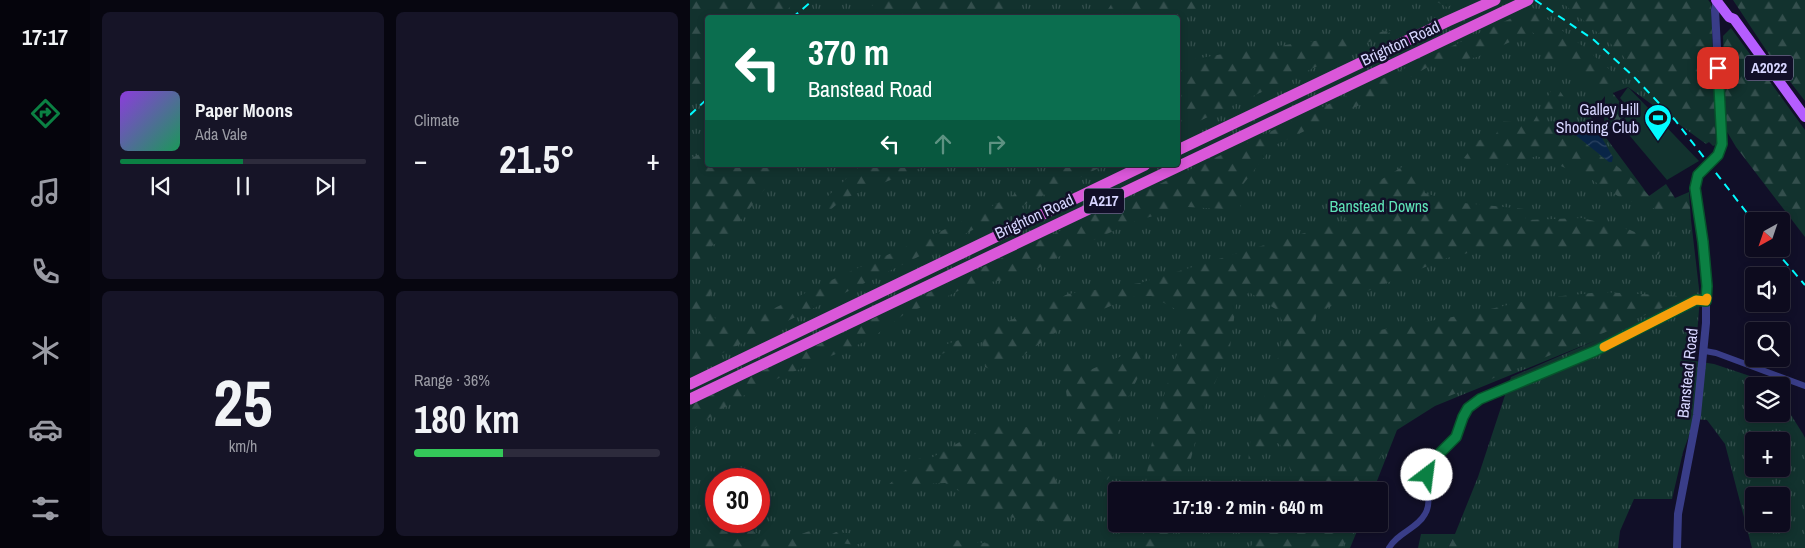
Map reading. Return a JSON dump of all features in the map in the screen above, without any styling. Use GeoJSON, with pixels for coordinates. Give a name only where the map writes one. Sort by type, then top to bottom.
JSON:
{"type":"FeatureCollection","features":[{"type":"Feature","properties":{"kind":"highway","name":"Brighton Road"},"geometry":{"type":"LineString","coordinates":[[1180,149],[1448,20],[1495,0]]}},
{"type":"Feature","properties":{"kind":"highway","name":"Brighton Road"},"geometry":{"type":"LineString","coordinates":[[1180,165],[1523,2]]}},
{"type":"Feature","properties":{"kind":"highway","name":"Brighton Road"},"geometry":{"type":"LineString","coordinates":[[690,384],[1141,167]]}},
{"type":"Feature","properties":{"kind":"highway","name":"Brighton Road"},"geometry":{"type":"LineString","coordinates":[[690,399],[1177,167]]}},
{"type":"Feature","properties":{"kind":"main road","name":"A2022"},"geometry":{"type":"LineString","coordinates":[[1717,0],[1729,17],[1734,19]]}},
{"type":"Feature","properties":{"kind":"main road","name":"A2022"},"geometry":{"type":"LineString","coordinates":[[1724,0],[1734,19],[1805,117]]}},
{"type":"Feature","properties":{"kind":"street","name":"Banstead Road"},"geometry":{"type":"LineString","coordinates":[[1677,548],[1678,514],[1691,450],[1705,351],[1704,251],[1695,188],[1696,179],[1702,170],[1718,155],[1722,144],[1715,10],[1717,0]]}},
{"type":"Feature","properties":{"kind":"street"},"geometry":{"type":"LineString","coordinates":[[1389,548],[1421,521],[1425,515],[1429,504],[1426,480],[1428,469],[1433,460],[1453,442],[1468,408],[1480,399],[1595,351],[1696,300],[1706,301]]}},
{"type":"Feature","properties":{"kind":"street"},"geometry":{"type":"LineString","coordinates":[[1705,351],[1716,353],[1805,386]]}},
{"type":"Feature","properties":{"kind":"green space","name":"Banstead Downs"},"geometry":{"type":"Polygon","coordinates":[[[690,0],[1708,0],[1711,4],[1715,138],[1706,144],[1628,87],[1605,96],[1590,116],[1649,196],[1691,220],[1700,297],[1695,361],[1714,364],[1753,377],[1745,377],[1745,422],[1790,422],[1790,413],[1805,438],[1805,548],[1752,548],[1748,532],[1790,532],[1790,487],[1745,487],[1745,521],[1725,444],[1707,420],[1695,419],[1683,452],[1672,499],[1634,499],[1620,531],[1618,548],[1451,548],[1453,538],[1448,548],[1418,548],[1421,534],[1455,534],[1478,477],[1511,377],[1599,339],[1435,406],[1397,430],[1377,482],[1108,482],[1108,532],[1357,532],[1350,548],[690,548],[690,0]]]}},
{"type":"Feature","properties":{"kind":"green space"},"geometry":{"type":"Polygon","coordinates":[[[690,0],[798,0],[781,15],[705,15],[705,91],[690,106],[690,0]]]}},
{"type":"Feature","properties":{"kind":"green space"},"geometry":{"type":"Polygon","coordinates":[[[869,0],[1025,0],[988,15],[862,15],[874,4],[869,0]]]}},
{"type":"Feature","properties":{"kind":"green space"},"geometry":{"type":"Polygon","coordinates":[[[1114,0],[1190,0],[1200,8],[1180,17],[1180,15],[1104,15],[1114,0]]]}},
{"type":"Feature","properties":{"kind":"green space"},"geometry":{"type":"Polygon","coordinates":[[[1433,0],[1462,0],[1447,7],[1433,0]]]}},
{"type":"Feature","properties":{"kind":"green space"},"geometry":{"type":"Polygon","coordinates":[[[1559,0],[1708,0],[1711,4],[1716,145],[1713,146],[1610,43],[1559,0]]]}},
{"type":"Feature","properties":{"kind":"green space"},"geometry":{"type":"Polygon","coordinates":[[[1733,0],[1805,0],[1805,101],[1770,56],[1733,0]]]}},
{"type":"Feature","properties":{"kind":"green space"},"geometry":{"type":"Polygon","coordinates":[[[1533,8],[1585,48],[1618,77],[1612,92],[1629,114],[1604,130],[1605,96],[1566,62],[1540,59],[1547,44],[1532,32],[1477,57],[1428,67],[1364,103],[1273,146],[1241,187],[1240,210],[1188,207],[1138,220],[1069,251],[1037,269],[1027,264],[1015,279],[972,284],[936,302],[906,313],[869,340],[781,377],[737,399],[697,426],[690,434],[690,405],[1533,8]]]}},
{"type":"Feature","properties":{"kind":"green space"},"geometry":{"type":"Polygon","coordinates":[[[1731,28],[1805,130],[1805,237],[1790,217],[1790,212],[1786,212],[1736,147],[1726,130],[1723,36],[1731,28]]]}},
{"type":"Feature","properties":{"kind":"green space"},"geometry":{"type":"Polygon","coordinates":[[[1395,30],[1180,130],[1180,62],[1234,52],[1395,30]]]}},
{"type":"Feature","properties":{"kind":"green space"},"geometry":{"type":"Polygon","coordinates":[[[1555,84],[1564,97],[1541,122],[1572,131],[1599,155],[1612,162],[1636,182],[1649,196],[1666,184],[1675,198],[1689,192],[1691,220],[1621,198],[1589,178],[1537,156],[1502,166],[1472,162],[1464,158],[1477,141],[1496,134],[1503,121],[1532,124],[1555,84]]]}},
{"type":"Feature","properties":{"kind":"green space","name":"Galley Hill Shooting Club"},"geometry":{"type":"Polygon","coordinates":[[[1628,87],[1699,161],[1667,180],[1619,123],[1632,112],[1620,98],[1628,87]]]}},
{"type":"Feature","properties":{"kind":"green space"},"geometry":{"type":"Polygon","coordinates":[[[705,151],[705,167],[781,167],[728,237],[713,245],[690,270],[690,159],[705,151]]]}},
{"type":"Feature","properties":{"kind":"green space"},"geometry":{"type":"Polygon","coordinates":[[[1412,161],[1420,176],[1425,193],[1454,202],[1524,209],[1526,220],[1582,218],[1630,230],[1653,240],[1662,249],[1658,255],[1629,250],[1493,247],[1447,258],[1317,312],[1313,333],[1325,348],[1346,338],[1369,332],[1469,314],[1533,299],[1601,292],[1679,296],[1678,301],[1432,403],[1393,429],[1370,482],[1286,482],[1291,473],[1288,462],[1280,444],[1270,441],[1254,464],[1248,463],[1251,435],[1279,355],[1284,325],[1277,310],[1249,292],[1236,305],[1230,347],[1202,414],[1185,482],[1146,482],[1150,451],[1155,430],[1185,328],[1179,311],[1151,296],[1131,297],[1065,326],[998,373],[985,367],[982,342],[941,354],[935,348],[989,330],[1068,294],[1140,283],[1360,216],[1364,190],[1412,161]]]}},
{"type":"Feature","properties":{"kind":"green space"},"geometry":{"type":"Polygon","coordinates":[[[859,167],[923,167],[843,199],[829,211],[824,209],[827,197],[859,167]]]}},
{"type":"Feature","properties":{"kind":"green space"},"geometry":{"type":"Polygon","coordinates":[[[1067,167],[1101,167],[690,369],[690,351],[705,344],[690,311],[690,299],[709,273],[716,276],[719,280],[706,307],[720,324],[744,323],[840,276],[959,223],[1067,167]]]}},
{"type":"Feature","properties":{"kind":"green space"},"geometry":{"type":"Polygon","coordinates":[[[1144,346],[1145,363],[1121,412],[1112,474],[1107,480],[1071,427],[1062,362],[1074,359],[1081,374],[1144,346]]]}},
{"type":"Feature","properties":{"kind":"green space"},"geometry":{"type":"Polygon","coordinates":[[[997,421],[1036,429],[1074,525],[992,515],[966,495],[945,483],[887,486],[918,459],[933,457],[997,421]]]}},
{"type":"Feature","properties":{"kind":"green space"},"geometry":{"type":"Polygon","coordinates":[[[705,524],[705,533],[755,533],[778,540],[810,531],[819,538],[812,548],[690,548],[705,524]]]}},
{"type":"Feature","properties":{"kind":"green space"},"geometry":{"type":"Polygon","coordinates":[[[836,532],[856,534],[866,540],[859,544],[830,541],[830,535],[836,532]]]}},
{"type":"Feature","properties":{"kind":"green space"},"geometry":{"type":"Polygon","coordinates":[[[1145,532],[1173,532],[1172,548],[1144,548],[1145,532]]]}},
{"type":"Feature","properties":{"kind":"green space"},"geometry":{"type":"Polygon","coordinates":[[[1259,532],[1349,532],[1342,548],[1250,548],[1259,532]]]}},
{"type":"Feature","properties":{"kind":"green space"},"geometry":{"type":"Polygon","coordinates":[[[1455,534],[1471,536],[1467,548],[1448,548],[1455,534]]]}},
{"type":"Feature","properties":{"kind":"green space"},"geometry":{"type":"Polygon","coordinates":[[[946,539],[1002,545],[1003,548],[944,548],[943,542],[946,539]]]}},
{"type":"Feature","properties":{"kind":"water"},"geometry":{"type":"Polygon","coordinates":[[[1582,123],[1597,131],[1613,157],[1612,162],[1609,162],[1573,133],[1573,127],[1582,123]]]}},
{"type":"Feature","properties":{"kind":"railway"},"geometry":{"type":"LineString","coordinates":[[796,15],[813,0]]}},
{"type":"Feature","properties":{"kind":"railway"},"geometry":{"type":"LineString","coordinates":[[1535,0],[1594,40],[1634,77],[1675,120],[1746,212]]}},
{"type":"Feature","properties":{"kind":"railway"},"geometry":{"type":"LineString","coordinates":[[690,115],[705,101]]}},
{"type":"Feature","properties":{"kind":"railway"},"geometry":{"type":"LineString","coordinates":[[1782,258],[1805,285]]}},
{"type":"Feature","properties":{"kind":"slow traffic"},"geometry":{"type":"LineString","coordinates":[[1604,347],[1696,300],[1706,301],[1707,298]]}},
{"type":"Feature","properties":{"kind":"place","name":"Galley Hill Shooting Club"},"geometry":{"type":"Point","coordinates":[1658,142]}},
{"type":"Feature","properties":{"kind":"route"},"geometry":{"type":"LineString","coordinates":[[1427,475],[1433,460],[1453,442],[1468,408],[1480,399],[1595,351],[1696,300],[1706,301],[1707,286],[1703,242],[1695,188],[1698,175],[1713,162],[1722,144],[1718,68]]}}]}
